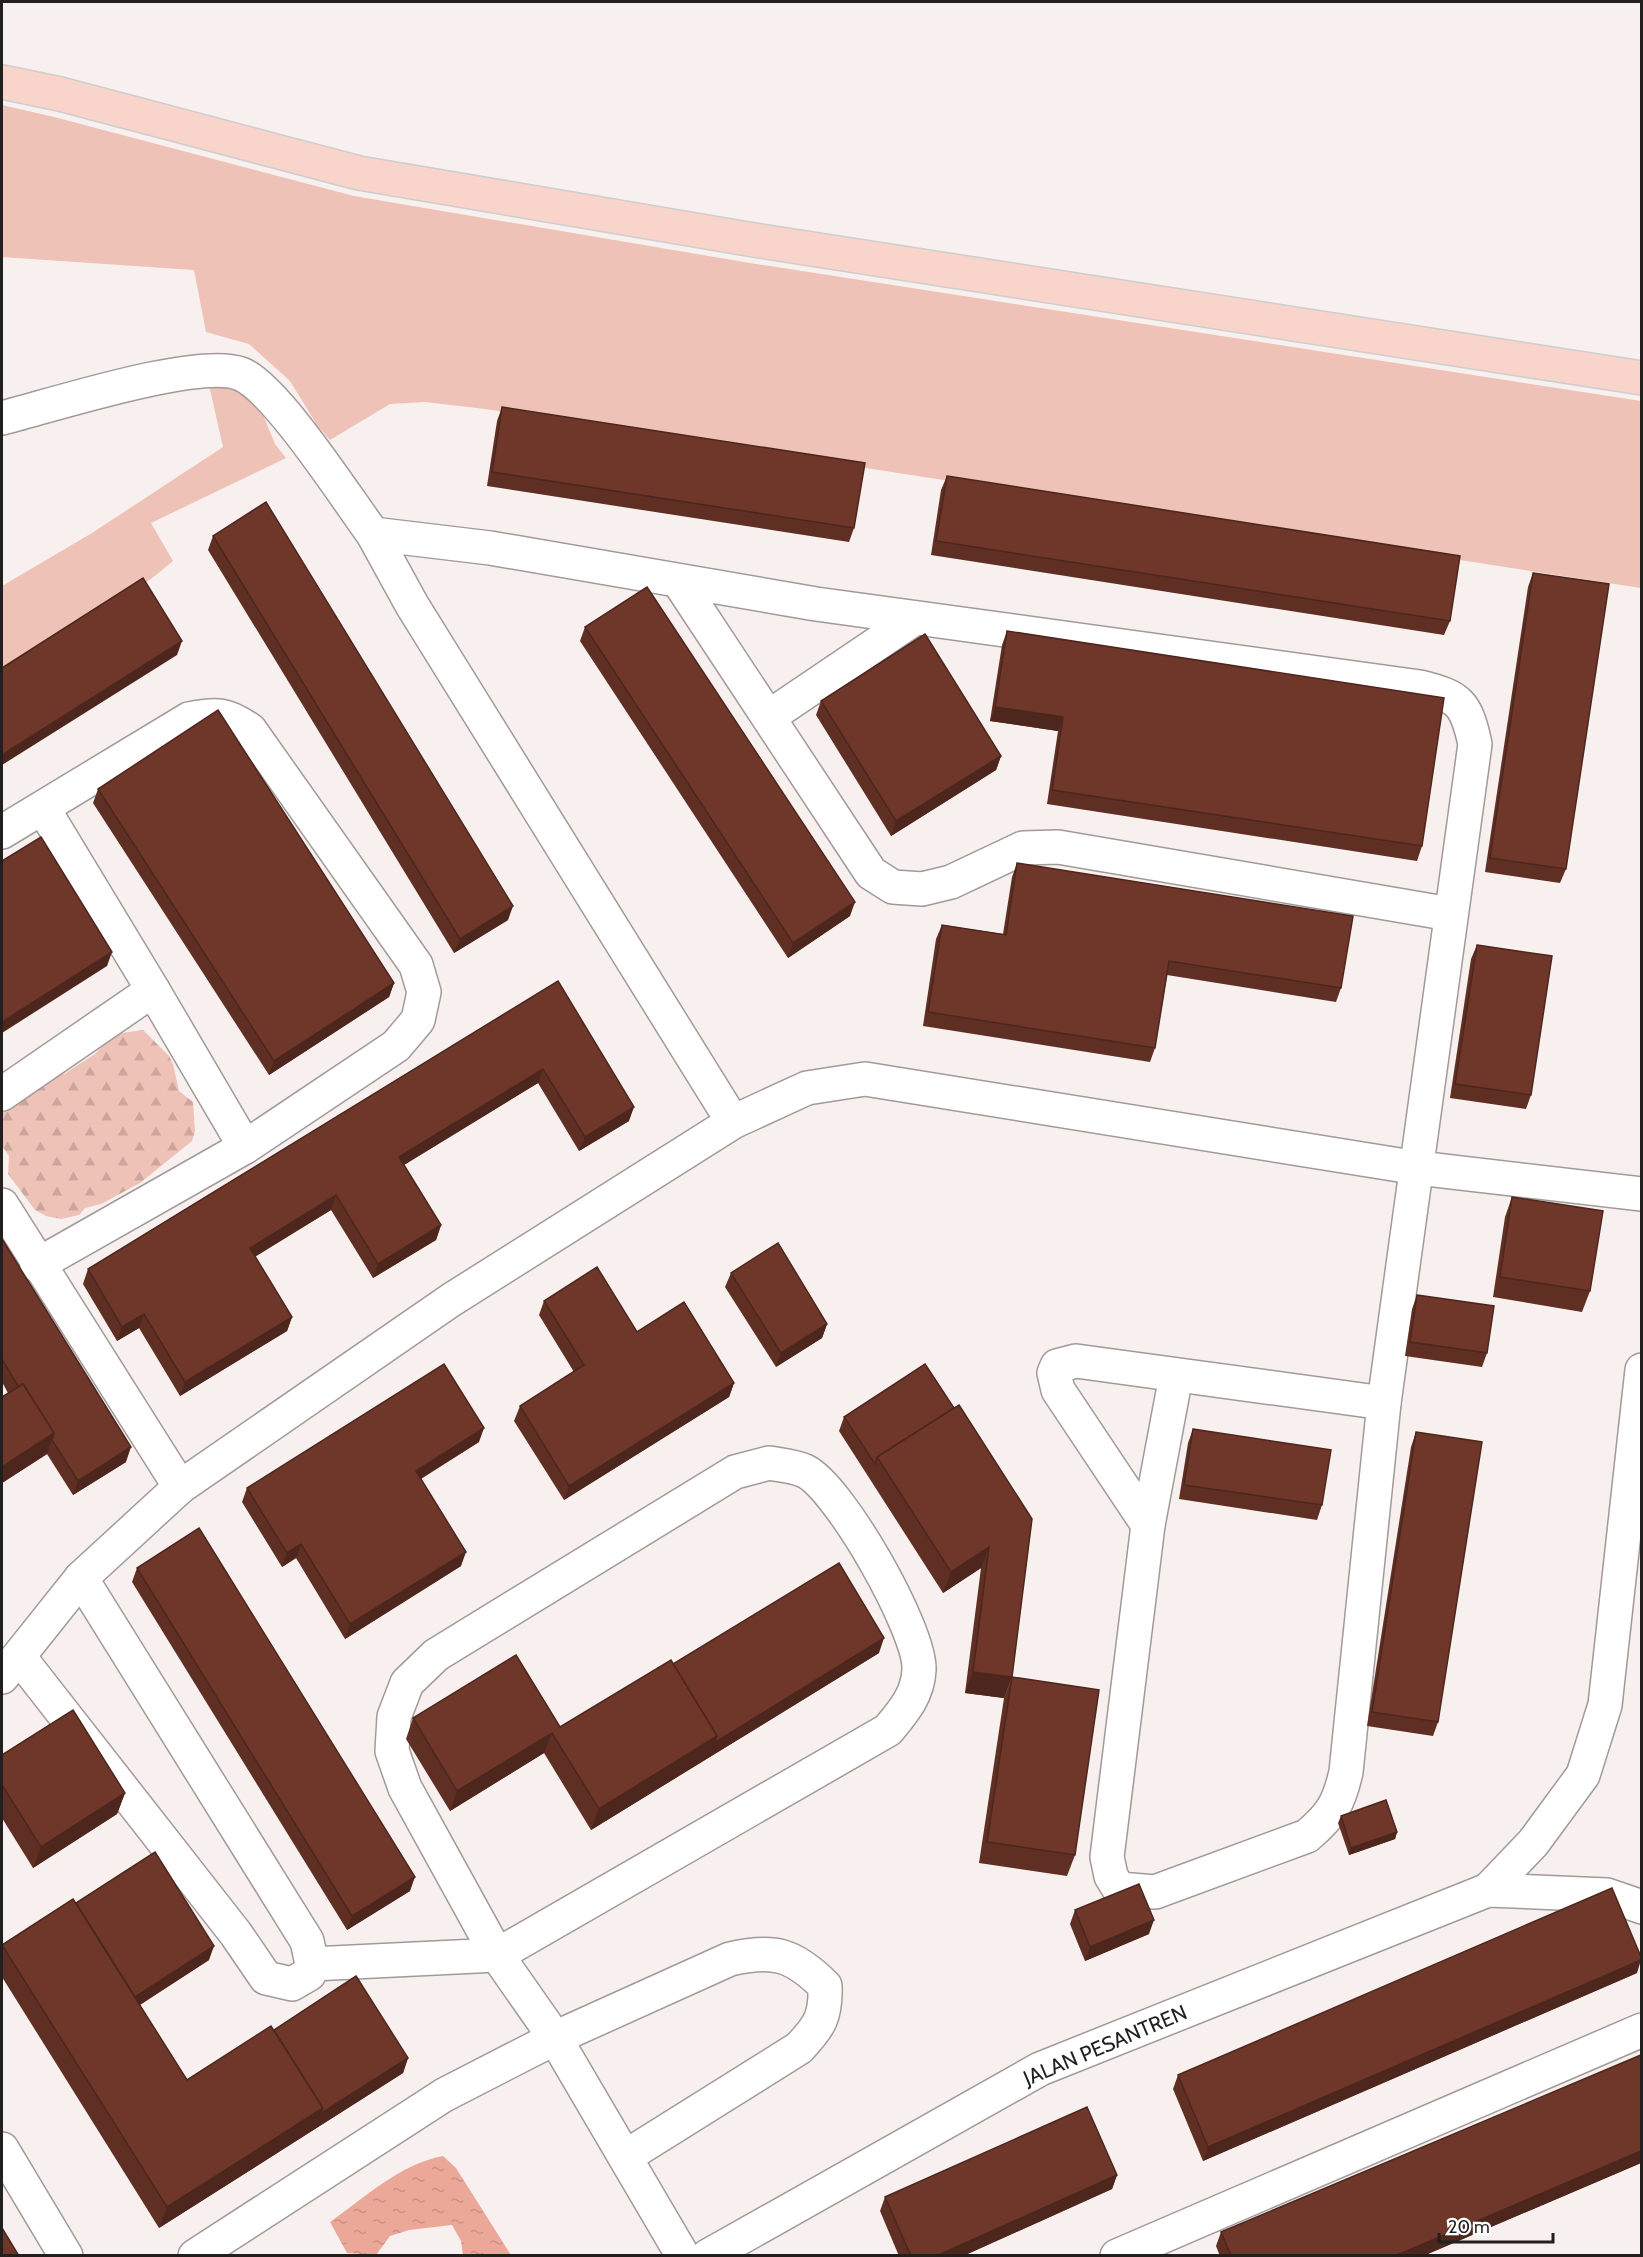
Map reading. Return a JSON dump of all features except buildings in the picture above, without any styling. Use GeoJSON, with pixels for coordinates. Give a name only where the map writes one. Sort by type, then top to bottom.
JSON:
{"type":"FeatureCollection","features":[{"type":"Feature","properties":{"kind":"main road"},"geometry":{"type":"LineString","coordinates":[[2,82],[60,94],[359,173],[754,240],[1641,378]]}},
{"type":"Feature","properties":{"kind":"street"},"geometry":{"type":"LineString","coordinates":[[2,418],[178,373],[212,369],[241,374],[268,393],[373,534],[412,605],[733,1122]]}},
{"type":"Feature","properties":{"kind":"street"},"geometry":{"type":"LineString","coordinates":[[373,534],[490,548],[679,582],[915,618],[1420,687],[1446,693],[1468,712],[1475,744],[1384,1403],[1346,1772],[1340,1799],[1326,1820],[1307,1836],[1155,1892],[1119,1889],[1111,1876],[1107,1857],[1148,1525],[1176,1376]]}},
{"type":"Feature","properties":{"kind":"street"},"geometry":{"type":"LineString","coordinates":[[679,582],[770,716],[871,873],[893,887],[922,889],[951,882],[1023,848],[1058,847],[1450,914]]}},
{"type":"Feature","properties":{"kind":"street"},"geometry":{"type":"LineString","coordinates":[[770,716],[915,618]]}},
{"type":"Feature","properties":{"kind":"street"},"geometry":{"type":"LineString","coordinates":[[2,832],[189,719],[210,714],[231,717],[250,730],[416,965],[424,992],[418,1020],[396,1046],[245,1146],[38,1265]]}},
{"type":"Feature","properties":{"kind":"street"},"geometry":{"type":"LineString","coordinates":[[43,808],[245,1146]]}},
{"type":"Feature","properties":{"kind":"street"},"geometry":{"type":"LineString","coordinates":[[2,1094],[153,990]]}},
{"type":"Feature","properties":{"kind":"street"},"geometry":{"type":"LineString","coordinates":[[81,1578],[308,1941],[312,1964],[309,1974],[292,1984],[266,1978],[236,1934],[11,1667],[81,1578],[180,1487],[451,1300],[733,1122],[807,1088],[865,1079],[1418,1168],[1641,1194]]}},
{"type":"Feature","properties":{"kind":"street"},"geometry":{"type":"LineString","coordinates":[[2,1205],[180,1487]]}},
{"type":"Feature","properties":{"kind":"street"},"geometry":{"type":"LineString","coordinates":[[1148,1525],[1058,1390],[1054,1373],[1057,1366],[1076,1361],[1384,1403]]}},
{"type":"Feature","properties":{"kind":"street"},"geometry":{"type":"LineString","coordinates":[[1488,1890],[1533,1843],[1583,1775],[1605,1706],[1641,1370]]}},
{"type":"Feature","properties":{"kind":"street"},"geometry":{"type":"LineString","coordinates":[[312,1964],[497,1955],[888,1730],[910,1705],[919,1671],[913,1636],[860,1536],[834,1498],[805,1471],[769,1463],[735,1472],[435,1655],[407,1683],[394,1718],[392,1751],[405,1788],[497,1955],[555,2038],[683,2256]]}},
{"type":"Feature","properties":{"kind":"street"},"geometry":{"type":"LineString","coordinates":[[1488,1890],[1607,1895],[1641,1907]]}},
{"type":"Feature","properties":{"kind":"street","name":"JALAN PESANTREN"},"geometry":{"type":"LineString","coordinates":[[708,2256],[1040,2069],[1488,1890]]}},
{"type":"Feature","properties":{"kind":"street"},"geometry":{"type":"LineString","coordinates":[[195,2256],[444,2095],[555,2038],[730,1959],[757,1952],[789,1957],[806,1966],[825,1986],[825,2008],[817,2029],[799,2048],[625,2157]]}},
{"type":"Feature","properties":{"kind":"street"},"geometry":{"type":"LineString","coordinates":[[1117,2256],[1641,2030]]}},
{"type":"Feature","properties":{"kind":"street"},"geometry":{"type":"LineString","coordinates":[[2,2149],[66,2256]]}},
{"type":"Feature","properties":{"kind":"green space"},"geometry":{"type":"Polygon","coordinates":[[[2,105],[354,196],[750,263],[1641,401],[1641,588],[485,409],[425,402],[390,404],[330,440],[317,425],[290,381],[249,344],[206,332],[194,270],[2,257],[2,105]]]}},
{"type":"Feature","properties":{"kind":"green space"},"geometry":{"type":"Polygon","coordinates":[[[229,379],[261,410],[275,444],[286,458],[151,523],[173,561],[151,579],[2,674],[2,586],[92,533],[223,447],[209,385],[229,379]]]}},
{"type":"Feature","properties":{"kind":"green space"},"geometry":{"type":"Polygon","coordinates":[[[143,1030],[169,1056],[179,1091],[193,1102],[195,1132],[192,1141],[140,1183],[101,1204],[85,1208],[79,1215],[61,1219],[46,1216],[35,1210],[8,1174],[9,1156],[2,1146],[2,1111],[54,1075],[64,1074],[95,1054],[114,1034],[143,1030]]]}},
{"type":"Feature","properties":{"kind":"water"},"geometry":{"type":"Polygon","coordinates":[[[443,2156],[456,2168],[511,2255],[463,2255],[461,2241],[452,2225],[409,2230],[390,2236],[376,2255],[347,2253],[330,2222],[397,2174],[427,2160],[443,2156]]]}}]}
